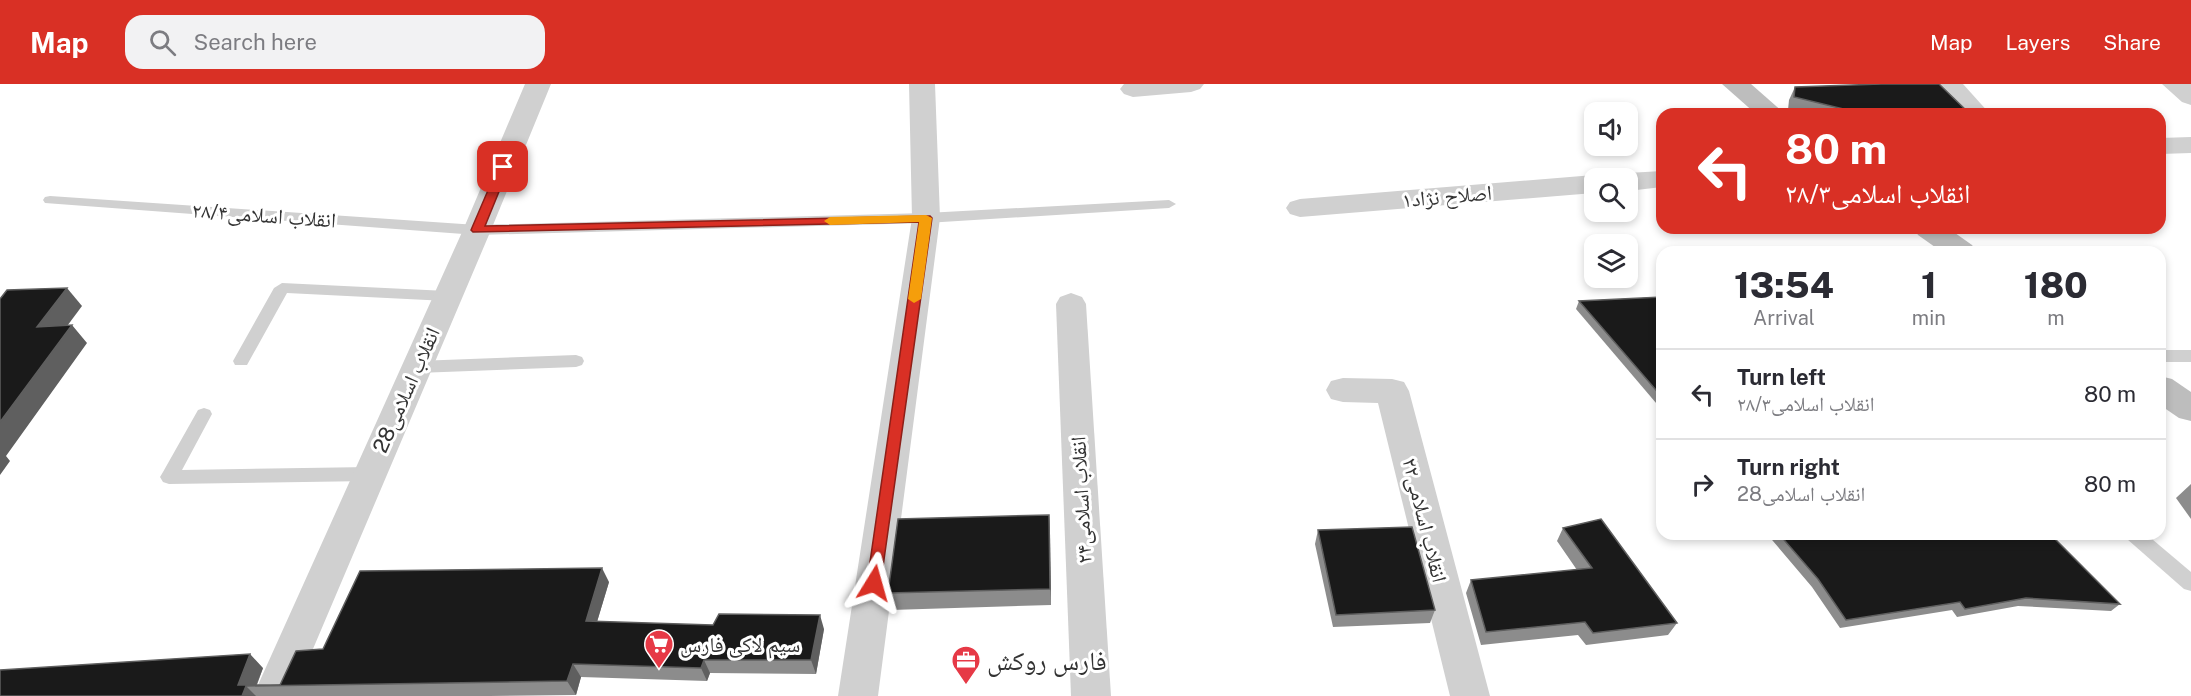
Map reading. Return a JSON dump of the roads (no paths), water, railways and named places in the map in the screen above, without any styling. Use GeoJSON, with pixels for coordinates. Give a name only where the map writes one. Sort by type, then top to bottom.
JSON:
{"type":"FeatureCollection","features":[{"type":"Feature","properties":{"kind":"main road"},"geometry":{"type":"LineString","coordinates":[[1734,84],[1764,108]]}},
{"type":"Feature","properties":{"kind":"main road"},"geometry":{"type":"LineString","coordinates":[[1936,234],[1954,246]]}},
{"type":"Feature","properties":{"kind":"main road"},"geometry":{"type":"LineString","coordinates":[[2166,392],[2191,410]]}},
{"type":"Feature","properties":{"kind":"street","name":"28انقلاب اسلامی"},"geometry":{"type":"LineString","coordinates":[[273,696],[477,230],[538,84]]}},
{"type":"Feature","properties":{"kind":"street"},"geometry":{"type":"LineString","coordinates":[[858,696],[926,218],[922,84]]}},
{"type":"Feature","properties":{"kind":"street"},"geometry":{"type":"LineString","coordinates":[[1133,89],[1191,84]]}},
{"type":"Feature","properties":{"kind":"street"},"geometry":{"type":"LineString","coordinates":[[1948,84],[1971,108]]}},
{"type":"Feature","properties":{"kind":"street"},"geometry":{"type":"LineString","coordinates":[[2175,84],[2191,97]]}},
{"type":"Feature","properties":{"kind":"street"},"geometry":{"type":"LineString","coordinates":[[2166,146],[2191,145]]}},
{"type":"Feature","properties":{"kind":"street"},"geometry":{"type":"LineString","coordinates":[[1638,181],[1656,180]]}},
{"type":"Feature","properties":{"kind":"street","name":"اصلاح نژاد۱"},"geometry":{"type":"LineString","coordinates":[[1300,208],[1584,185]]}},
{"type":"Feature","properties":{"kind":"street","name":"انقلاب اسلامی۲۴"},"geometry":{"type":"LineString","coordinates":[[1071,304],[1091,696]]}},
{"type":"Feature","properties":{"kind":"street","name":"انقلاب اسلامی۲۲"},"geometry":{"type":"LineString","coordinates":[[1343,390],[1392,391],[1470,696]]}},
{"type":"Feature","properties":{"kind":"lane","name":"انقلاب اسلامی۲۸/۴"},"geometry":{"type":"LineString","coordinates":[[50,200],[477,230],[926,218],[1169,204]]}},
{"type":"Feature","properties":{"kind":"lane"},"geometry":{"type":"LineString","coordinates":[[241,361],[282,288],[447,296]]}},
{"type":"Feature","properties":{"kind":"lane"},"geometry":{"type":"LineString","coordinates":[[2166,356],[2191,356]]}},
{"type":"Feature","properties":{"kind":"lane"},"geometry":{"type":"LineString","coordinates":[[417,367],[576,362]]}},
{"type":"Feature","properties":{"kind":"lane"},"geometry":{"type":"LineString","coordinates":[[204,414],[169,477],[370,474]]}},
{"type":"Feature","properties":{"kind":"lane"},"geometry":{"type":"LineString","coordinates":[[2140,540],[2191,583]]}},
{"type":"Feature","properties":{"kind":"place","name":"سیم لاکی فارس"},"geometry":{"type":"Point","coordinates":[659,670]}},
{"type":"Feature","properties":{"kind":"place","name":"فارس روکش"},"geometry":{"type":"Point","coordinates":[966,686]}}]}
